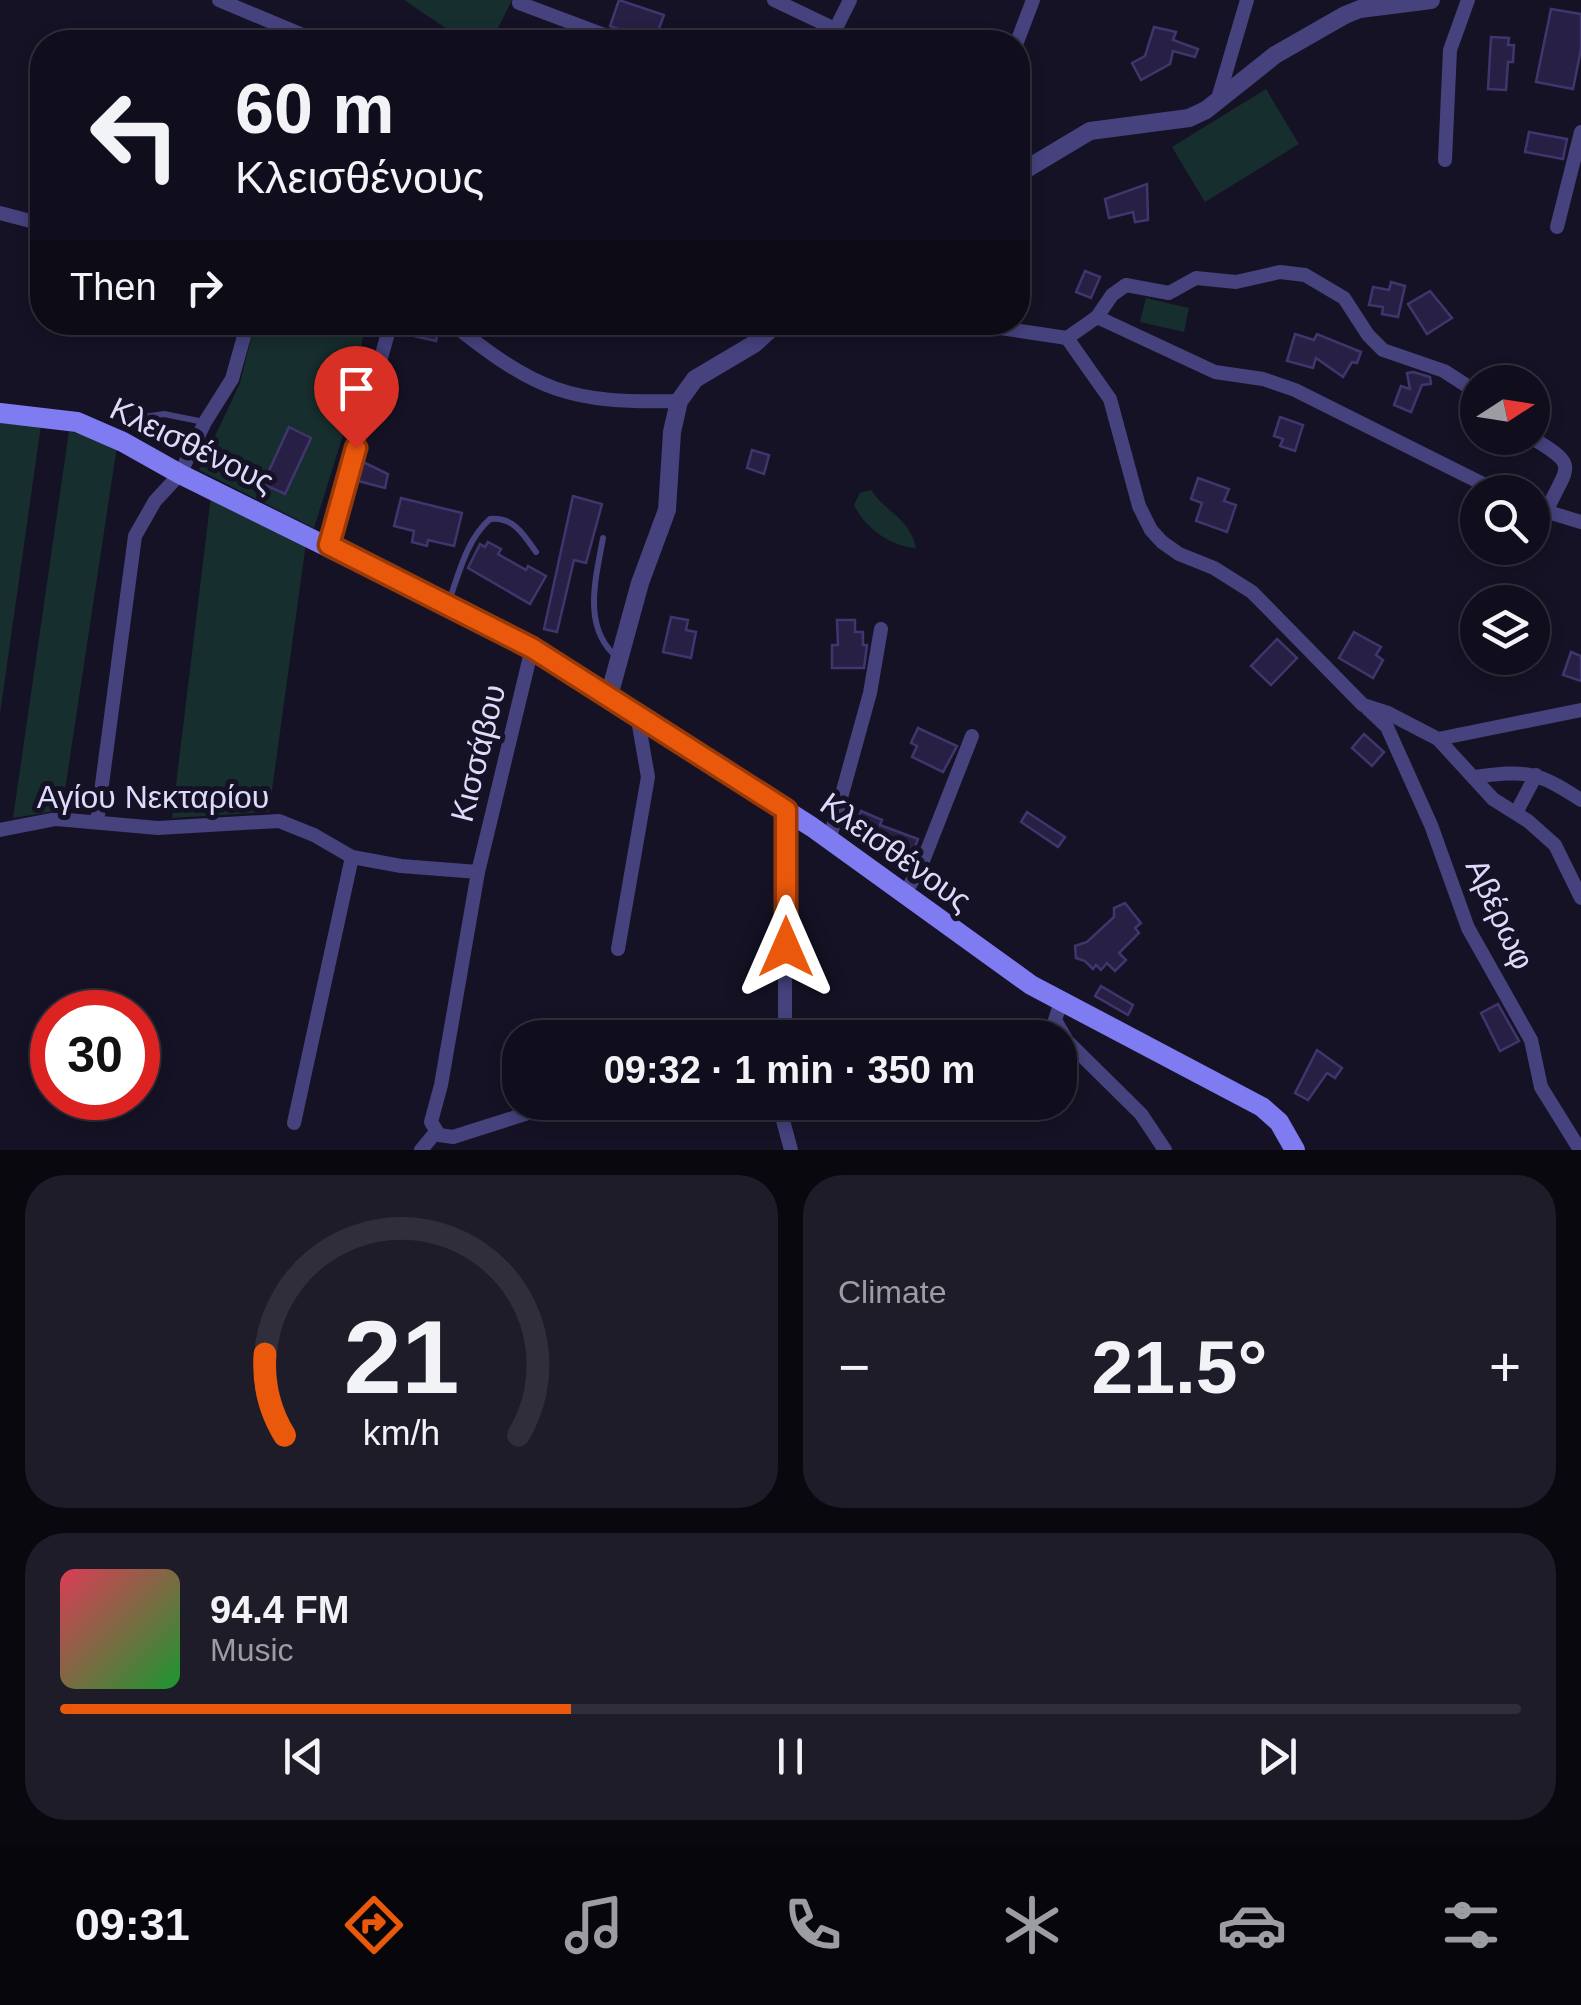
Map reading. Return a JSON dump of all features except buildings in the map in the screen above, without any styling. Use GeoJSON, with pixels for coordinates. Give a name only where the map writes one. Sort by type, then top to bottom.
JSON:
{"type":"FeatureCollection","features":[{"type":"Feature","properties":{"kind":"main road","name":"Κλεισθένους"},"geometry":{"type":"LineString","coordinates":[[0,413],[77,422],[123,442],[532,648],[786,810],[1031,985],[1248,1098],[1280,1122],[1296,1150]]}},
{"type":"Feature","properties":{"kind":"street"},"geometry":{"type":"LineString","coordinates":[[219,0],[290,30]]}},
{"type":"Feature","properties":{"kind":"street"},"geometry":{"type":"LineString","coordinates":[[774,0],[822,30]]}},
{"type":"Feature","properties":{"kind":"street"},"geometry":{"type":"LineString","coordinates":[[835,30],[850,0]]}},
{"type":"Feature","properties":{"kind":"street"},"geometry":{"type":"LineString","coordinates":[[1023,30],[1034,0]]}},
{"type":"Feature","properties":{"kind":"street"},"geometry":{"type":"LineString","coordinates":[[1217,103],[1247,0]]}},
{"type":"Feature","properties":{"kind":"street"},"geometry":{"type":"LineString","coordinates":[[1030,167],[1090,131],[1190,118],[1217,103],[1275,55],[1346,7],[1360,9],[1431,0]]}},
{"type":"Feature","properties":{"kind":"street"},"geometry":{"type":"LineString","coordinates":[[1446,160],[1450,50],[1468,0]]}},
{"type":"Feature","properties":{"kind":"street"},"geometry":{"type":"LineString","coordinates":[[519,3],[591,30]]}},
{"type":"Feature","properties":{"kind":"street"},"geometry":{"type":"LineString","coordinates":[[1557,226],[1581,132]]}},
{"type":"Feature","properties":{"kind":"street"},"geometry":{"type":"LineString","coordinates":[[0,213],[30,221]]}},
{"type":"Feature","properties":{"kind":"street"},"geometry":{"type":"LineString","coordinates":[[1030,333],[1066,338],[1097,317],[1112,295],[1126,285],[1169,293],[1196,278],[1236,282],[1280,272],[1299,273],[1344,298],[1383,350],[1444,371],[1460,381]]}},
{"type":"Feature","properties":{"kind":"street"},"geometry":{"type":"LineString","coordinates":[[1097,317],[1215,372],[1263,379],[1296,390],[1465,475]]}},
{"type":"Feature","properties":{"kind":"street"},"geometry":{"type":"LineString","coordinates":[[97,822],[135,536],[155,501],[180,474],[205,422],[232,379],[244,335]]}},
{"type":"Feature","properties":{"kind":"street"},"geometry":{"type":"LineString","coordinates":[[329,545],[387,335]]}},
{"type":"Feature","properties":{"kind":"street"},"geometry":{"type":"LineString","coordinates":[[467,335],[519,374],[563,392],[613,402],[679,401]]}},
{"type":"Feature","properties":{"kind":"street"},"geometry":{"type":"LineString","coordinates":[[610,696],[644,570],[667,510],[672,432],[679,401],[695,379],[764,335]]}},
{"type":"Feature","properties":{"kind":"street","name":"Αβέρωφ"},"geometry":{"type":"LineString","coordinates":[[1066,338],[1110,399],[1139,506],[1151,530],[1179,554],[1214,568],[1252,592],[1387,727],[1431,825],[1468,928],[1531,1040],[1540,1087],[1580,1150]]}},
{"type":"Feature","properties":{"kind":"street"},"geometry":{"type":"LineString","coordinates":[[1550,448],[1560,453],[1566,472],[1550,495]]}},
{"type":"Feature","properties":{"kind":"street"},"geometry":{"type":"LineString","coordinates":[[1550,513],[1581,522]]}},
{"type":"Feature","properties":{"kind":"street"},"geometry":{"type":"LineString","coordinates":[[829,841],[867,707],[882,630]]}},
{"type":"Feature","properties":{"kind":"street","name":"Κισσάβου"},"geometry":{"type":"LineString","coordinates":[[436,1132],[431,1122],[441,1086],[478,872],[532,648]]}},
{"type":"Feature","properties":{"kind":"street"},"geometry":{"type":"LineString","coordinates":[[1364,705],[1438,739],[1493,800],[1556,845],[1581,898]]}},
{"type":"Feature","properties":{"kind":"street"},"geometry":{"type":"LineString","coordinates":[[1438,739],[1581,710]]}},
{"type":"Feature","properties":{"kind":"street"},"geometry":{"type":"LineString","coordinates":[[618,949],[648,781],[637,713]]}},
{"type":"Feature","properties":{"kind":"street"},"geometry":{"type":"LineString","coordinates":[[904,894],[920,866],[972,736]]}},
{"type":"Feature","properties":{"kind":"street"},"geometry":{"type":"LineString","coordinates":[[1474,776],[1519,772],[1536,775],[1554,781],[1581,800]]}},
{"type":"Feature","properties":{"kind":"street"},"geometry":{"type":"LineString","coordinates":[[1516,813],[1536,775]]}},
{"type":"Feature","properties":{"kind":"street"},"geometry":{"type":"LineString","coordinates":[[785,1020],[786,810]]}},
{"type":"Feature","properties":{"kind":"street","name":"Αγίου Νεκταρίου"},"geometry":{"type":"LineString","coordinates":[[0,830],[56,819],[158,828],[279,821],[314,835],[352,858],[478,872]]}},
{"type":"Feature","properties":{"kind":"street"},"geometry":{"type":"LineString","coordinates":[[294,1124],[352,858]]}},
{"type":"Feature","properties":{"kind":"street"},"geometry":{"type":"LineString","coordinates":[[1060,1002],[1055,1020],[1062,1034],[1130,1101],[1165,1150]]}},
{"type":"Feature","properties":{"kind":"street"},"geometry":{"type":"LineString","coordinates":[[421,1150],[436,1132],[444,1138],[453,1137],[507,1120]]}},
{"type":"Feature","properties":{"kind":"street"},"geometry":{"type":"LineString","coordinates":[[783,1120],[792,1150]]}},
{"type":"Feature","properties":{"kind":"lane"},"geometry":{"type":"LineString","coordinates":[[124,420],[164,414],[205,422]]}},
{"type":"Feature","properties":{"kind":"lane"},"geometry":{"type":"LineString","coordinates":[[447,605],[470,545],[479,528],[490,519],[508,520],[536,552]]}},
{"type":"Feature","properties":{"kind":"lane"},"geometry":{"type":"LineString","coordinates":[[602,538],[594,614],[603,641],[619,658]]}},
{"type":"Feature","properties":{"kind":"green space"},"geometry":{"type":"Polygon","coordinates":[[[404,0],[512,0],[497,30],[449,30],[404,0]]]}},
{"type":"Feature","properties":{"kind":"green space"},"geometry":{"type":"Polygon","coordinates":[[[1266,89],[1299,144],[1205,202],[1172,147],[1266,89]]]}},
{"type":"Feature","properties":{"kind":"green space"},"geometry":{"type":"Polygon","coordinates":[[[1146,298],[1189,308],[1184,332],[1140,322],[1146,298]]]}},
{"type":"Feature","properties":{"kind":"green space"},"geometry":{"type":"Polygon","coordinates":[[[252,335],[363,335],[353,403],[314,528],[199,470],[240,383],[252,335]]]}},
{"type":"Feature","properties":{"kind":"green space"},"geometry":{"type":"Polygon","coordinates":[[[0,420],[41,425],[0,714],[0,420]]]}},
{"type":"Feature","properties":{"kind":"green space"},"geometry":{"type":"Polygon","coordinates":[[[69,431],[117,446],[62,810],[13,818],[69,431]]]}},
{"type":"Feature","properties":{"kind":"green space"},"geometry":{"type":"Polygon","coordinates":[[[871,490],[908,529],[916,548],[888,540],[864,521],[854,505],[860,493],[871,490]]]}},
{"type":"Feature","properties":{"kind":"green space"},"geometry":{"type":"Polygon","coordinates":[[[211,496],[306,543],[269,812],[172,818],[211,496]]]}},
{"type":"Feature","properties":{"kind":"route"},"geometry":{"type":"LineString","coordinates":[[356,448],[329,545],[532,648],[786,810],[786,947]]}}]}
